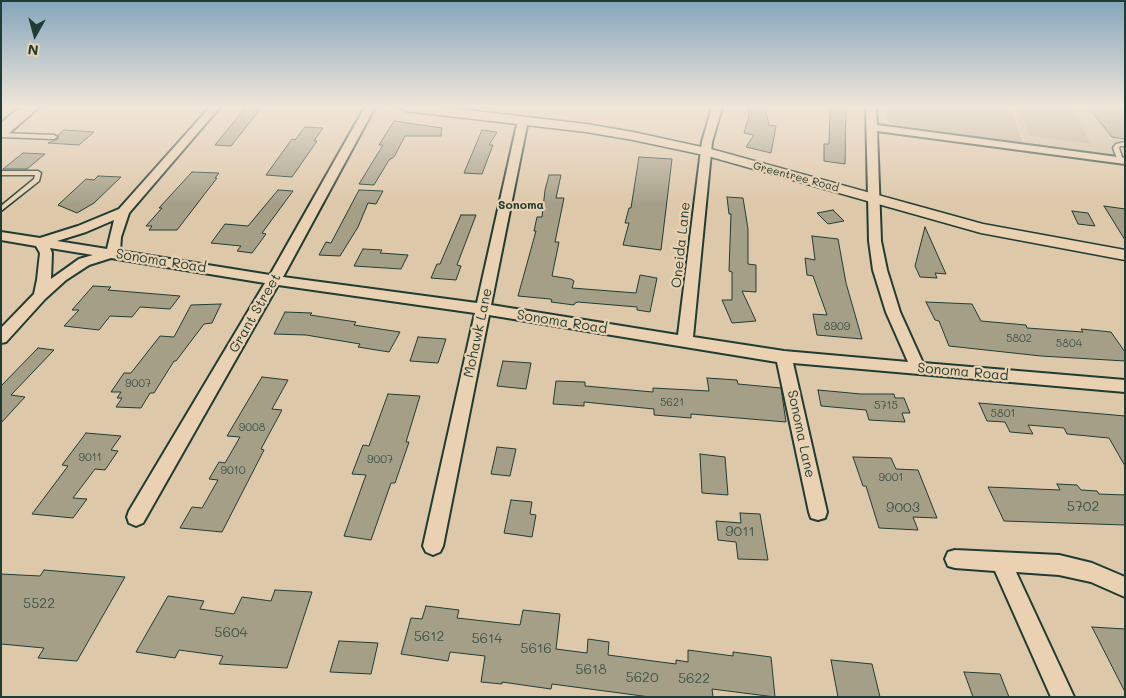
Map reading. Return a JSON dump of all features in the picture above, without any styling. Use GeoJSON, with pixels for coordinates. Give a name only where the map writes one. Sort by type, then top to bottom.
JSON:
{"type":"FeatureCollection","features":[{"type":"Feature","properties":{"kind":"street"},"geometry":{"type":"LineString","coordinates":[[1,338],[40,296],[61,277],[84,262],[113,253],[115,238],[123,212],[188,140]]}},
{"type":"Feature","properties":{"kind":"street","name":"Grant Street"},"geometry":{"type":"LineString","coordinates":[[136,517],[274,280],[352,140]]}},
{"type":"Feature","properties":{"kind":"street","name":"Mohawk Lane"},"geometry":{"type":"LineString","coordinates":[[433,546],[518,140]]}},
{"type":"Feature","properties":{"kind":"street","name":"Greentree Road"},"geometry":{"type":"LineString","coordinates":[[650,140],[706,152],[989,230],[1125,255]]}},
{"type":"Feature","properties":{"kind":"street","name":"Oneida Lane"},"geometry":{"type":"LineString","coordinates":[[685,341],[706,152],[709,140]]}},
{"type":"Feature","properties":{"kind":"street"},"geometry":{"type":"LineString","coordinates":[[872,140],[875,241],[880,270],[893,312],[918,368]]}},
{"type":"Feature","properties":{"kind":"street"},"geometry":{"type":"LineString","coordinates":[[964,140],[1122,161]]}},
{"type":"Feature","properties":{"kind":"street"},"geometry":{"type":"LineString","coordinates":[[40,296],[44,280],[46,253],[41,242],[82,229],[123,212]]}},
{"type":"Feature","properties":{"kind":"street","name":"Sonoma Road"},"geometry":{"type":"LineString","coordinates":[[1,236],[274,280],[483,309],[784,357],[1125,386]]}},
{"type":"Feature","properties":{"kind":"street","name":"Sonoma Lane"},"geometry":{"type":"LineString","coordinates":[[784,357],[818,512]]}},
{"type":"Feature","properties":{"kind":"street"},"geometry":{"type":"LineString","coordinates":[[955,559],[1059,565],[1092,573],[1125,587]]}},
{"type":"Feature","properties":{"kind":"street"},"geometry":{"type":"LineString","coordinates":[[1002,562],[1063,697]]}},
{"type":"Feature","properties":{"kind":"lane"},"geometry":{"type":"LineString","coordinates":[[1122,161],[1116,148],[1118,144],[1125,144]]}},
{"type":"Feature","properties":{"kind":"lane"},"geometry":{"type":"LineString","coordinates":[[1,173],[38,173],[37,180],[1,209]]}},
{"type":"Feature","properties":{"kind":"shaded area"},"geometry":{"type":"Polygon","coordinates":[[[999,140],[1022,140],[1023,143],[999,140]]]}},
{"type":"Feature","properties":{"kind":"shaded area"},"geometry":{"type":"Polygon","coordinates":[[[1024,140],[1125,140],[1125,157],[1026,145],[1024,140]]]}},
{"type":"Feature","properties":{"kind":"shaded area"},"geometry":{"type":"Polygon","coordinates":[[[1057,140],[1089,140],[1091,144],[1057,140]]]}},
{"type":"Feature","properties":{"kind":"building"},"geometry":{"type":"Polygon","coordinates":[[[57,140],[85,140],[79,145],[48,143],[57,140]]]}},
{"type":"Feature","properties":{"kind":"building"},"geometry":{"type":"Polygon","coordinates":[[[219,140],[236,140],[231,146],[215,145],[219,140]]]}},
{"type":"Feature","properties":{"kind":"building"},"geometry":{"type":"Polygon","coordinates":[[[292,140],[317,141],[292,177],[266,175],[292,140]]]}},
{"type":"Feature","properties":{"kind":"building"},"geometry":{"type":"Polygon","coordinates":[[[382,140],[403,140],[394,157],[389,160],[374,185],[359,184],[383,145],[379,145],[382,140]]]}},
{"type":"Feature","properties":{"kind":"building"},"geometry":{"type":"Polygon","coordinates":[[[478,140],[492,140],[489,145],[493,145],[482,174],[464,173],[478,140]]]}},
{"type":"Feature","properties":{"kind":"building"},"geometry":{"type":"Polygon","coordinates":[[[751,140],[773,140],[771,153],[746,147],[751,140]]]}},
{"type":"Feature","properties":{"kind":"building"},"geometry":{"type":"Polygon","coordinates":[[[829,140],[845,140],[845,164],[824,161],[824,144],[829,144],[829,140]]]}},
{"type":"Feature","properties":{"kind":"building"},"geometry":{"type":"Polygon","coordinates":[[[23,153],[45,154],[27,169],[3,169],[23,153]]]}},
{"type":"Feature","properties":{"kind":"building"},"geometry":{"type":"Polygon","coordinates":[[[639,157],[672,159],[661,250],[623,245],[629,223],[625,223],[629,208],[631,208],[639,157]]]}},
{"type":"Feature","properties":{"kind":"building"},"geometry":{"type":"Polygon","coordinates":[[[192,172],[219,173],[177,230],[149,230],[152,226],[146,226],[162,208],[159,208],[192,172]]]}},
{"type":"Feature","properties":{"kind":"building"},"geometry":{"type":"Polygon","coordinates":[[[549,175],[561,175],[556,198],[564,198],[555,242],[559,242],[552,276],[571,279],[574,281],[572,288],[636,293],[640,275],[657,278],[650,312],[637,310],[637,307],[578,302],[574,305],[551,302],[552,300],[550,299],[518,296],[536,231],[534,231],[537,217],[542,217],[549,175]]]}},
{"type":"Feature","properties":{"kind":"building"},"geometry":{"type":"Polygon","coordinates":[[[98,176],[121,177],[94,203],[77,213],[58,205],[86,179],[94,180],[98,176]]]}},
{"type":"Feature","properties":{"kind":"building"},"geometry":{"type":"Polygon","coordinates":[[[278,190],[293,191],[262,233],[266,234],[252,253],[237,251],[241,246],[211,243],[225,224],[248,226],[278,190]]]}},
{"type":"Feature","properties":{"kind":"building"},"geometry":{"type":"Polygon","coordinates":[[[359,190],[383,191],[376,204],[368,203],[358,227],[340,256],[319,255],[326,242],[331,243],[359,190]]]}},
{"type":"Feature","properties":{"kind":"building"},"geometry":{"type":"Polygon","coordinates":[[[727,197],[743,198],[748,229],[748,264],[756,265],[756,292],[742,291],[756,321],[732,323],[722,300],[732,300],[732,272],[729,271],[731,214],[729,214],[727,197]]]}},
{"type":"Feature","properties":{"kind":"building"},"geometry":{"type":"Polygon","coordinates":[[[1104,206],[1125,209],[1125,240],[1104,206]]]}},
{"type":"Feature","properties":{"kind":"building"},"geometry":{"type":"Polygon","coordinates":[[[833,210],[844,221],[828,224],[817,213],[833,210]]]}},
{"type":"Feature","properties":{"kind":"building"},"geometry":{"type":"Polygon","coordinates":[[[1072,211],[1088,213],[1095,226],[1078,224],[1072,211]]]}},
{"type":"Feature","properties":{"kind":"building"},"geometry":{"type":"Polygon","coordinates":[[[461,215],[476,215],[457,265],[461,266],[456,280],[431,278],[437,264],[440,264],[461,215]]]}},
{"type":"Feature","properties":{"kind":"building"},"geometry":{"type":"Polygon","coordinates":[[[925,227],[946,274],[935,273],[937,278],[920,277],[915,266],[925,227]]]}},
{"type":"Feature","properties":{"kind":"building"},"geometry":{"type":"Polygon","coordinates":[[[812,236],[838,239],[846,283],[862,339],[817,335],[813,314],[827,315],[813,276],[807,275],[805,258],[815,260],[812,236]]]}},
{"type":"Feature","properties":{"kind":"building"},"geometry":{"type":"Polygon","coordinates":[[[363,249],[382,250],[380,253],[408,255],[401,269],[354,266],[363,249]]]}},
{"type":"Feature","properties":{"kind":"building"},"geometry":{"type":"Polygon","coordinates":[[[93,286],[111,287],[108,290],[180,296],[170,309],[140,307],[132,317],[110,316],[99,330],[64,326],[79,310],[72,310],[93,286]]]}},
{"type":"Feature","properties":{"kind":"building"},"geometry":{"type":"Polygon","coordinates":[[[926,302],[972,304],[981,321],[1026,325],[1027,328],[1083,332],[1081,329],[1111,332],[1125,352],[1125,361],[1041,356],[949,346],[939,321],[935,320],[926,302]]]}},
{"type":"Feature","properties":{"kind":"building"},"geometry":{"type":"Polygon","coordinates":[[[221,304],[212,323],[204,324],[176,361],[174,361],[154,393],[150,393],[141,408],[116,407],[122,398],[117,398],[121,392],[111,392],[124,373],[131,373],[160,336],[174,337],[191,305],[221,304]]]}},
{"type":"Feature","properties":{"kind":"building"},"geometry":{"type":"Polygon","coordinates":[[[285,312],[312,313],[310,315],[356,322],[354,325],[400,332],[389,352],[358,347],[360,344],[306,335],[274,334],[285,312]]]}},
{"type":"Feature","properties":{"kind":"building"},"geometry":{"type":"Polygon","coordinates":[[[418,337],[446,339],[438,363],[410,361],[418,337]]]}},
{"type":"Feature","properties":{"kind":"building"},"geometry":{"type":"Polygon","coordinates":[[[38,348],[54,350],[11,395],[25,397],[1,423],[1,386],[38,348]]]}},
{"type":"Feature","properties":{"kind":"building"},"geometry":{"type":"Polygon","coordinates":[[[503,361],[531,363],[526,389],[497,386],[503,361]]]}},
{"type":"Feature","properties":{"kind":"building"},"geometry":{"type":"Polygon","coordinates":[[[262,377],[288,380],[272,409],[282,410],[261,449],[264,450],[222,532],[180,528],[192,507],[202,508],[218,480],[209,479],[219,462],[225,463],[240,437],[227,436],[262,377]]]}},
{"type":"Feature","properties":{"kind":"building"},"geometry":{"type":"Polygon","coordinates":[[[707,378],[737,380],[738,384],[781,388],[786,422],[691,414],[691,418],[654,415],[654,409],[584,402],[584,406],[553,404],[556,381],[585,382],[585,386],[653,392],[653,388],[709,391],[707,378]]]}},
{"type":"Feature","properties":{"kind":"building"},"geometry":{"type":"Polygon","coordinates":[[[818,390],[861,394],[894,394],[895,398],[904,398],[910,413],[902,413],[905,422],[869,420],[866,410],[821,406],[818,390]]]}},
{"type":"Feature","properties":{"kind":"building"},"geometry":{"type":"Polygon","coordinates":[[[388,394],[420,396],[406,442],[409,442],[395,483],[391,483],[371,540],[344,536],[366,475],[352,474],[363,445],[369,446],[388,394]]]}},
{"type":"Feature","properties":{"kind":"building"},"geometry":{"type":"Polygon","coordinates":[[[979,403],[1125,416],[1125,466],[1109,438],[1067,434],[1064,428],[1028,425],[1033,434],[1010,432],[1005,422],[987,421],[979,403]]]}},
{"type":"Feature","properties":{"kind":"building"},"geometry":{"type":"Polygon","coordinates":[[[86,433],[121,436],[111,450],[118,451],[105,470],[95,469],[73,498],[87,499],[73,518],[32,514],[68,466],[62,465],[86,433]]]}},
{"type":"Feature","properties":{"kind":"building"},"geometry":{"type":"Polygon","coordinates":[[[497,447],[516,449],[510,476],[491,474],[497,447]]]}},
{"type":"Feature","properties":{"kind":"building"},"geometry":{"type":"Polygon","coordinates":[[[700,454],[725,457],[728,495],[702,493],[700,454]]]}},
{"type":"Feature","properties":{"kind":"building"},"geometry":{"type":"Polygon","coordinates":[[[853,457],[891,458],[896,469],[918,470],[937,518],[913,517],[918,530],[879,528],[866,486],[863,486],[853,457]]]}},
{"type":"Feature","properties":{"kind":"building"},"geometry":{"type":"Polygon","coordinates":[[[1057,484],[1077,485],[1081,490],[1097,491],[1099,494],[1125,495],[1125,525],[1004,521],[988,487],[1060,490],[1057,484]]]}},
{"type":"Feature","properties":{"kind":"building"},"geometry":{"type":"Polygon","coordinates":[[[511,500],[532,502],[530,514],[536,515],[532,537],[504,533],[511,500]]]}},
{"type":"Feature","properties":{"kind":"building"},"geometry":{"type":"Polygon","coordinates":[[[740,513],[760,514],[768,560],[738,559],[736,542],[718,540],[716,521],[741,523],[740,513]]]}},
{"type":"Feature","properties":{"kind":"building"},"geometry":{"type":"Polygon","coordinates":[[[44,570],[125,577],[77,661],[38,658],[44,648],[1,644],[1,574],[40,576],[44,570]]]}},
{"type":"Feature","properties":{"kind":"building"},"geometry":{"type":"Polygon","coordinates":[[[275,590],[312,592],[287,668],[219,664],[223,656],[179,650],[175,658],[136,652],[168,596],[204,601],[200,609],[234,614],[242,597],[271,601],[275,590]]]}},
{"type":"Feature","properties":{"kind":"building"},"geometry":{"type":"Polygon","coordinates":[[[426,606],[459,610],[457,618],[520,625],[523,610],[560,614],[556,649],[587,653],[588,639],[609,642],[608,655],[676,664],[676,660],[688,662],[688,650],[733,656],[733,652],[771,657],[775,697],[712,689],[713,697],[650,697],[552,684],[551,689],[502,682],[502,684],[481,682],[485,656],[450,652],[448,661],[401,654],[411,618],[422,619],[426,606]]]}},
{"type":"Feature","properties":{"kind":"building"},"geometry":{"type":"Polygon","coordinates":[[[1092,627],[1125,629],[1125,692],[1092,627]]]}},
{"type":"Feature","properties":{"kind":"building"},"geometry":{"type":"Polygon","coordinates":[[[339,641],[378,643],[371,674],[330,672],[339,641]]]}},
{"type":"Feature","properties":{"kind":"building"},"geometry":{"type":"Polygon","coordinates":[[[831,660],[872,664],[880,697],[838,697],[831,660]]]}},
{"type":"Feature","properties":{"kind":"building"},"geometry":{"type":"Polygon","coordinates":[[[964,672],[1000,674],[1009,697],[973,697],[964,672]]]}},
{"type":"Feature","properties":{"kind":"district","name":"Sonoma"},"geometry":{"type":"Point","coordinates":[521,205]}}]}
